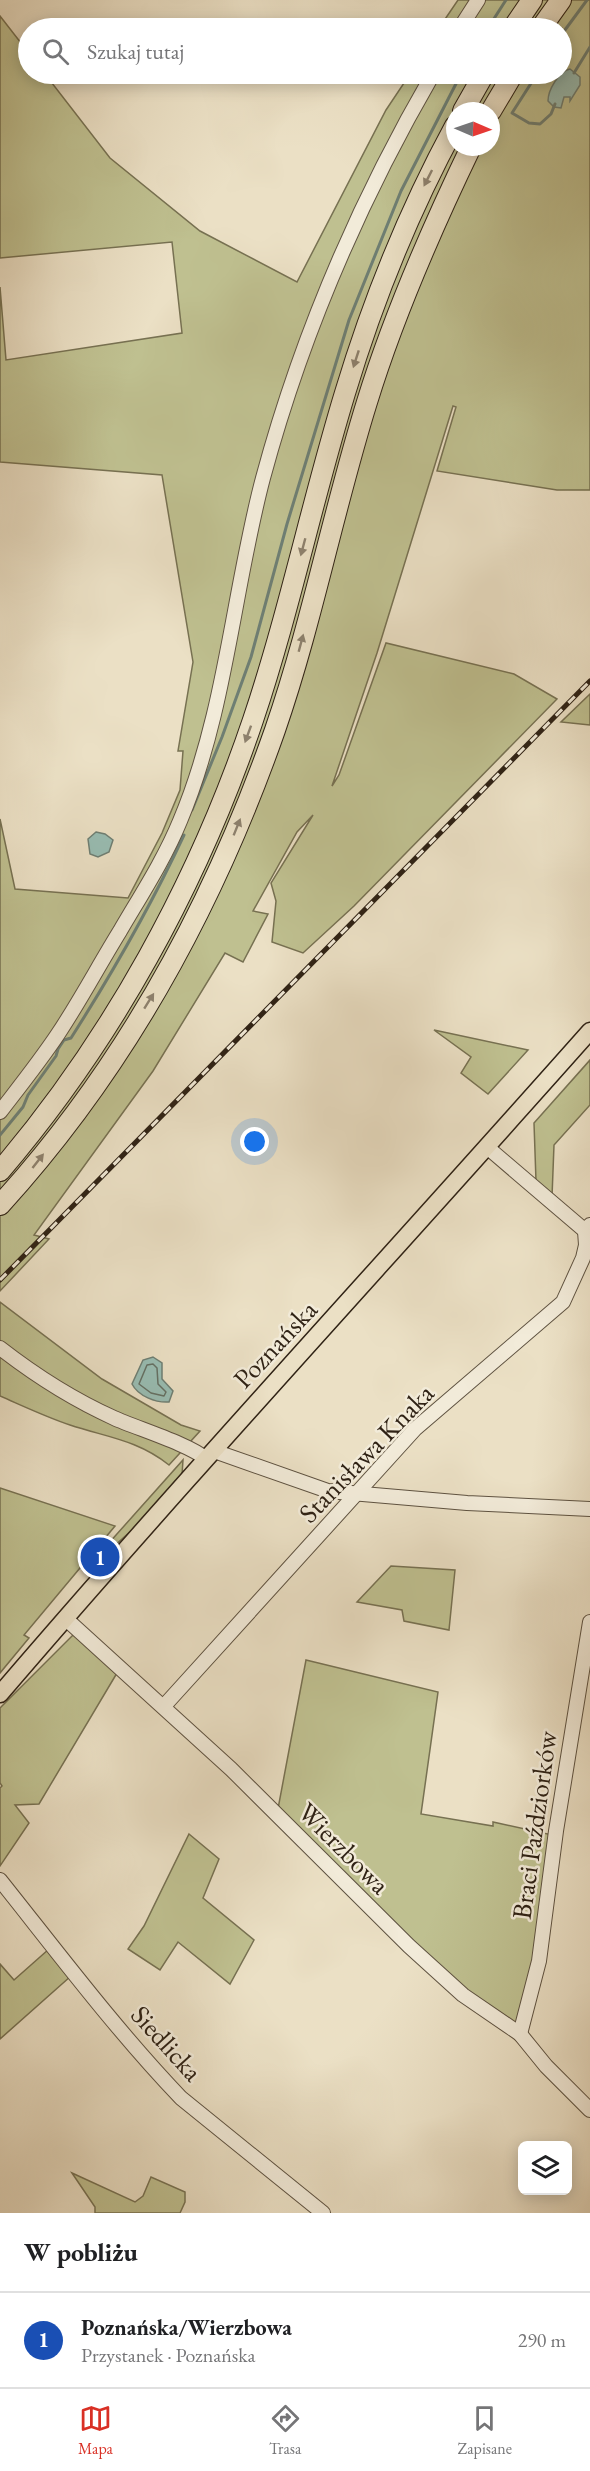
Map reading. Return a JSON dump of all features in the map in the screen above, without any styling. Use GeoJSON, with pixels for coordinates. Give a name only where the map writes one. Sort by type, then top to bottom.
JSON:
{"type":"FeatureCollection","features":[{"type":"Feature","properties":{"kind":"highway"},"geometry":{"type":"LineString","coordinates":[[520,18],[532,0]]}},
{"type":"Feature","properties":{"kind":"highway"},"geometry":{"type":"LineString","coordinates":[[548,18],[561,0]]}},
{"type":"Feature","properties":{"kind":"highway"},"geometry":{"type":"LineString","coordinates":[[468,102],[478,84]]}},
{"type":"Feature","properties":{"kind":"highway"},"geometry":{"type":"LineString","coordinates":[[496,102],[507,84]]}},
{"type":"Feature","properties":{"kind":"highway"},"geometry":{"type":"LineString","coordinates":[[0,1171],[44,1116],[117,1010],[165,927],[205,842],[230,784],[256,710],[360,345],[401,236],[446,144]]}},
{"type":"Feature","properties":{"kind":"highway"},"geometry":{"type":"LineString","coordinates":[[0,1206],[65,1127],[109,1065],[164,978],[227,852],[276,728],[364,412],[383,352],[423,248],[467,156]]}},
{"type":"Feature","properties":{"kind":"main road","name":"Poznańska"},"geometry":{"type":"LineString","coordinates":[[0,1694],[210,1455],[590,1031]]}},
{"type":"Feature","properties":{"kind":"street"},"geometry":{"type":"LineString","coordinates":[[466,18],[478,0]]}},
{"type":"Feature","properties":{"kind":"street"},"geometry":{"type":"LineString","coordinates":[[0,1112],[58,1034],[155,872],[180,822],[202,759],[215,710],[249,537],[263,478],[285,405],[317,316],[369,193],[427,84]]}},
{"type":"Feature","properties":{"kind":"street"},"geometry":{"type":"LineString","coordinates":[[487,1147],[588,1230]]}},
{"type":"Feature","properties":{"kind":"street","name":"Stanisława Knaka"},"geometry":{"type":"LineString","coordinates":[[164,1706],[415,1429],[563,1302],[583,1258],[588,1230]]}},
{"type":"Feature","properties":{"kind":"street"},"geometry":{"type":"LineString","coordinates":[[0,1348],[57,1390],[189,1449],[328,1491],[467,1503],[590,1509]]}},
{"type":"Feature","properties":{"kind":"street","name":"Wierzbowa"},"geometry":{"type":"LineString","coordinates":[[66,1617],[231,1769],[416,1953],[463,1995],[520,2034],[546,2066],[590,2110]]}},
{"type":"Feature","properties":{"kind":"street","name":"Braci Paździorków"},"geometry":{"type":"LineString","coordinates":[[520,2034],[539,1961],[556,1831],[590,1622]]}},
{"type":"Feature","properties":{"kind":"street","name":"Siedlicka"},"geometry":{"type":"LineString","coordinates":[[0,1880],[164,2080],[190,2105],[323,2213]]}},
{"type":"Feature","properties":{"kind":"green space"},"geometry":{"type":"Polygon","coordinates":[[[458,0],[590,0],[590,490],[557,490],[437,471],[456,407],[453,406],[377,653],[332,786],[339,775],[386,643],[514,674],[557,699],[354,906],[303,953],[272,942],[276,901],[271,883],[313,815],[297,832],[253,911],[268,914],[243,962],[225,953],[153,1071],[34,1235],[49,1239],[0,1291],[0,819],[15,889],[128,898],[162,833],[180,790],[183,751],[178,751],[193,662],[162,475],[0,462],[0,287],[6,360],[182,333],[172,242],[0,258],[0,16],[18,39],[18,84],[53,84],[110,158],[200,231],[297,282],[386,110],[403,84],[572,84],[572,18],[446,18],[458,0]]]}},
{"type":"Feature","properties":{"kind":"green space"},"geometry":{"type":"Polygon","coordinates":[[[590,694],[590,725],[561,722],[590,694]]]}},
{"type":"Feature","properties":{"kind":"green space"},"geometry":{"type":"Polygon","coordinates":[[[434,1030],[528,1050],[488,1094],[461,1073],[471,1057],[434,1030]]]}},
{"type":"Feature","properties":{"kind":"green space"},"geometry":{"type":"Polygon","coordinates":[[[590,1060],[590,1105],[554,1145],[552,1197],[536,1181],[534,1123],[590,1060]]]}},
{"type":"Feature","properties":{"kind":"green space"},"geometry":{"type":"Polygon","coordinates":[[[0,1302],[102,1379],[181,1425],[200,1431],[169,1465],[134,1445],[61,1422],[0,1396],[0,1302]]]}},
{"type":"Feature","properties":{"kind":"green space"},"geometry":{"type":"Polygon","coordinates":[[[183,1460],[182,1475],[142,1521],[112,1548],[108,1544],[183,1460]]]}},
{"type":"Feature","properties":{"kind":"green space"},"geometry":{"type":"Polygon","coordinates":[[[0,1488],[115,1526],[24,1635],[29,1638],[0,1673],[0,1488]]]}},
{"type":"Feature","properties":{"kind":"green space"},"geometry":{"type":"Polygon","coordinates":[[[391,1566],[455,1570],[449,1630],[404,1621],[402,1610],[357,1602],[391,1566]]]}},
{"type":"Feature","properties":{"kind":"green space"},"geometry":{"type":"Polygon","coordinates":[[[77,1631],[117,1673],[39,1804],[15,1805],[29,1823],[0,1866],[0,1788],[2,1786],[0,1783],[0,1708],[77,1631]]]}},
{"type":"Feature","properties":{"kind":"green space"},"geometry":{"type":"Polygon","coordinates":[[[306,1660],[438,1692],[421,1814],[493,1826],[493,1822],[557,1836],[524,2048],[277,1814],[306,1660]]]}},
{"type":"Feature","properties":{"kind":"green space"},"geometry":{"type":"Polygon","coordinates":[[[189,1834],[219,1859],[203,1898],[254,1940],[230,1984],[178,1942],[160,1970],[128,1949],[144,1926],[189,1834]]]}},
{"type":"Feature","properties":{"kind":"green space"},"geometry":{"type":"Polygon","coordinates":[[[49,1949],[71,1976],[0,2039],[0,1964],[14,1980],[49,1949]]]}},
{"type":"Feature","properties":{"kind":"green space"},"geometry":{"type":"Polygon","coordinates":[[[72,2173],[135,2202],[143,2196],[151,2177],[185,2192],[185,2202],[180,2213],[95,2213],[95,2207],[72,2173]]]}},
{"type":"Feature","properties":{"kind":"water"},"geometry":{"type":"Polygon","coordinates":[[[572,71],[580,77],[580,85],[570,101],[570,97],[564,97],[561,108],[554,107],[548,101],[554,84],[572,84],[572,71]]]}},
{"type":"Feature","properties":{"kind":"water"},"geometry":{"type":"Polygon","coordinates":[[[96,832],[105,834],[113,840],[109,852],[98,857],[90,854],[88,839],[96,832]]]}},
{"type":"Feature","properties":{"kind":"water"},"geometry":{"type":"Polygon","coordinates":[[[153,1357],[162,1363],[162,1379],[173,1391],[169,1402],[148,1398],[138,1392],[132,1384],[143,1360],[153,1357]]]}},
{"type":"Feature","properties":{"kind":"waterway"},"geometry":{"type":"LineString","coordinates":[[494,18],[506,0]]}},
{"type":"Feature","properties":{"kind":"waterway"},"geometry":{"type":"LineString","coordinates":[[572,20],[587,0]]}},
{"type":"Feature","properties":{"kind":"waterway"},"geometry":{"type":"LineString","coordinates":[[574,73],[590,47]]}},
{"type":"Feature","properties":{"kind":"waterway"},"geometry":{"type":"LineString","coordinates":[[192,810],[251,657],[287,524],[349,320],[401,191],[456,84]]}},
{"type":"Feature","properties":{"kind":"waterway"},"geometry":{"type":"LineString","coordinates":[[531,84],[512,113],[529,123],[540,124],[551,114],[555,104]]}},
{"type":"Feature","properties":{"kind":"waterway"},"geometry":{"type":"LineString","coordinates":[[0,1135],[23,1107],[28,1095],[56,1056],[64,1040],[71,1038],[87,1013],[145,913],[184,835]]}},
{"type":"Feature","properties":{"kind":"railway"},"geometry":{"type":"LineString","coordinates":[[0,1280],[590,681]]}},
{"type":"Feature","properties":{"kind":"place","name":"Poznańska/Wierzbowa"},"geometry":{"type":"Point","coordinates":[100,1557]}}]}
